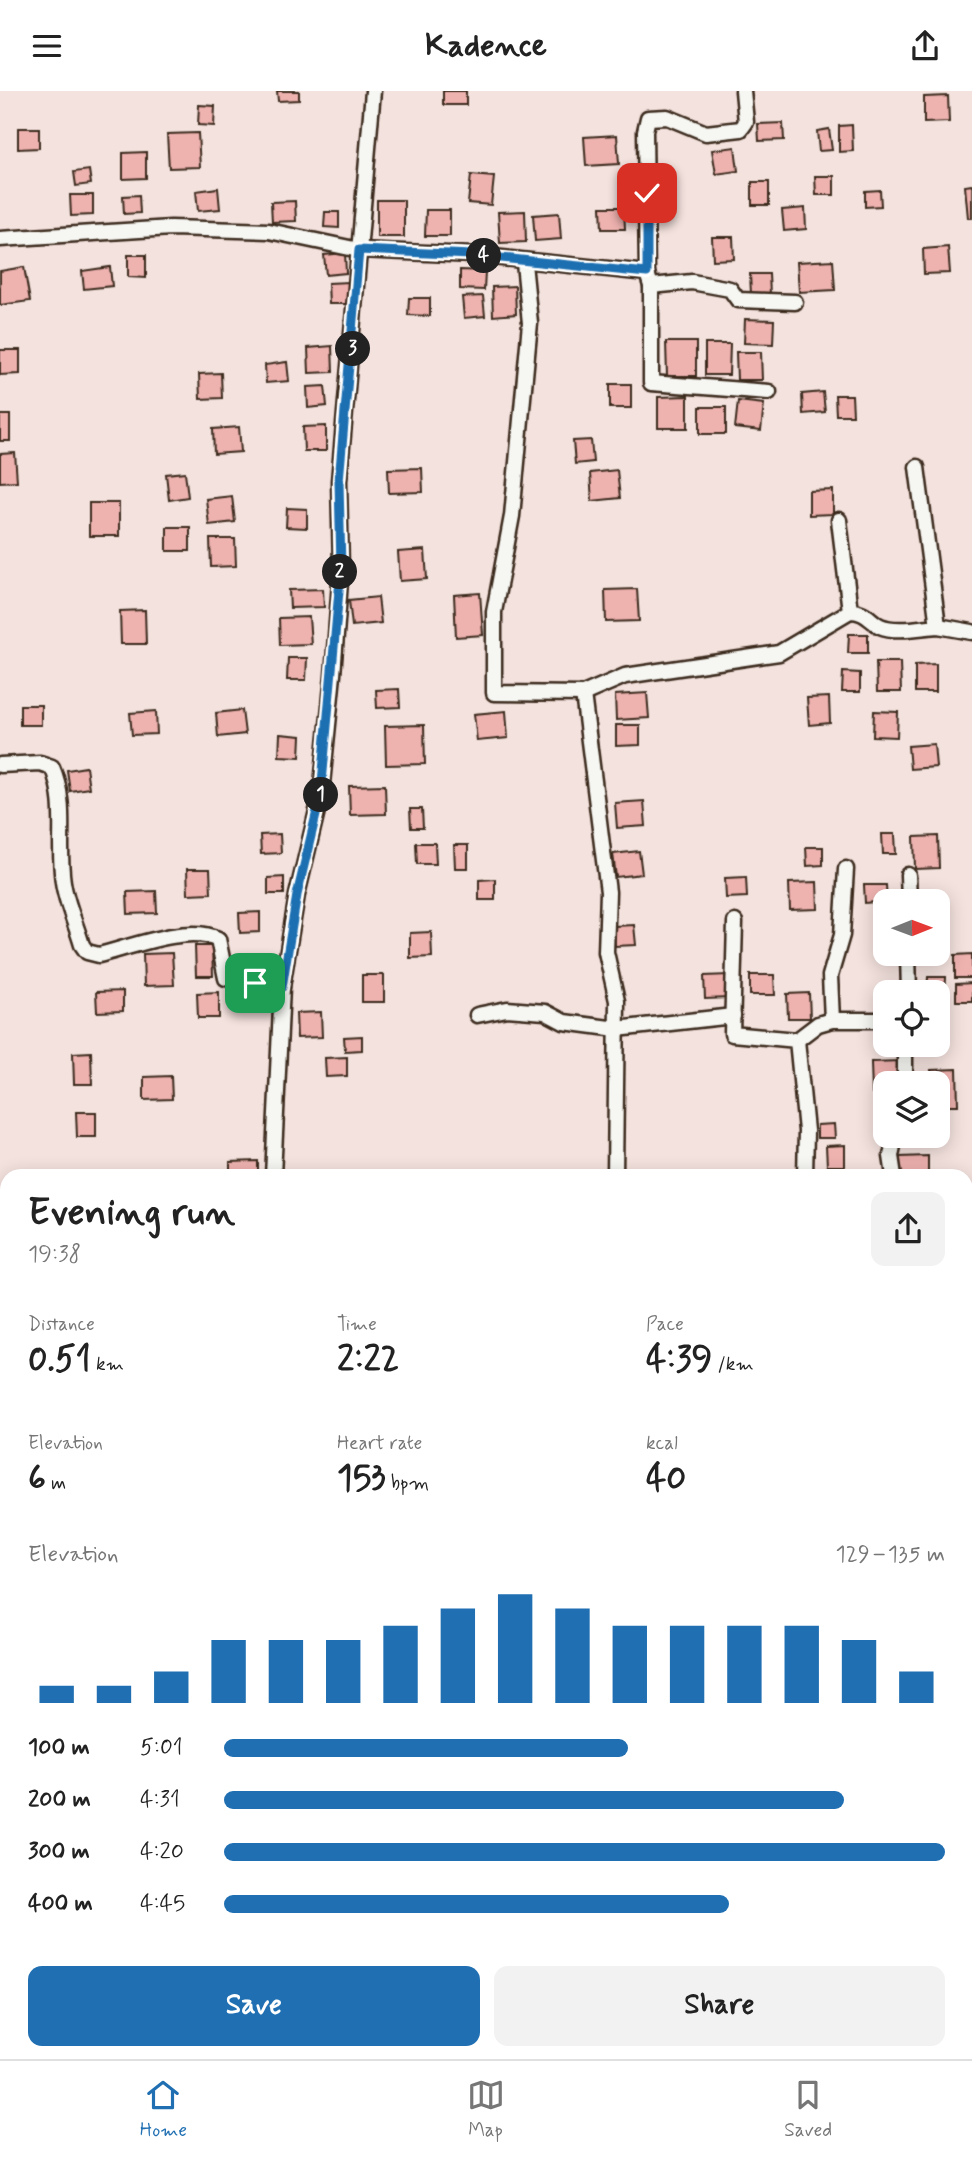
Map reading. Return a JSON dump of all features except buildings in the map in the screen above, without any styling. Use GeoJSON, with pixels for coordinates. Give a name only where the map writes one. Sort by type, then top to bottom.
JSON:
{"type":"FeatureCollection","features":[{"type":"Feature","properties":{"kind":"street"},"geometry":{"type":"LineString","coordinates":[[273,1169],[282,987],[297,895],[321,794],[341,568],[339,481],[373,91]]}},
{"type":"Feature","properties":{"kind":"street"},"geometry":{"type":"LineString","coordinates":[[743,91],[746,122],[741,129],[706,133],[667,117],[648,118],[645,131],[651,383],[769,392]]}},
{"type":"Feature","properties":{"kind":"street"},"geometry":{"type":"LineString","coordinates":[[0,239],[172,228],[269,231],[359,250],[423,251],[649,280],[692,282],[730,289],[738,300],[795,302]]}},
{"type":"Feature","properties":{"kind":"street"},"geometry":{"type":"LineString","coordinates":[[524,263],[530,323],[512,516],[494,612],[494,693],[583,694],[625,676],[779,653],[850,611],[859,611],[879,625],[891,628],[939,626],[972,632]]}},
{"type":"Feature","properties":{"kind":"street"},"geometry":{"type":"LineString","coordinates":[[917,467],[939,626]]}},
{"type":"Feature","properties":{"kind":"street"},"geometry":{"type":"LineString","coordinates":[[839,520],[850,611]]}},
{"type":"Feature","properties":{"kind":"street"},"geometry":{"type":"LineString","coordinates":[[583,694],[608,892],[606,952],[617,1001],[615,1169]]}},
{"type":"Feature","properties":{"kind":"street"},"geometry":{"type":"LineString","coordinates":[[0,765],[40,763],[52,767],[57,778],[61,817],[63,883],[82,945],[88,952],[99,955],[189,933],[206,933],[218,939],[226,978],[282,987]]}},
{"type":"Feature","properties":{"kind":"street"},"geometry":{"type":"LineString","coordinates":[[832,1020],[830,976],[842,935],[846,869]]}},
{"type":"Feature","properties":{"kind":"street"},"geometry":{"type":"LineString","coordinates":[[908,875],[909,889]]}},
{"type":"Feature","properties":{"kind":"street"},"geometry":{"type":"LineString","coordinates":[[735,922],[732,1034],[797,1040]]}},
{"type":"Feature","properties":{"kind":"street"},"geometry":{"type":"LineString","coordinates":[[477,1015],[507,1009],[545,1012],[564,1022],[617,1030],[733,1016]]}},
{"type":"Feature","properties":{"kind":"street"},"geometry":{"type":"LineString","coordinates":[[797,1040],[806,1031],[832,1020],[873,1020]]}},
{"type":"Feature","properties":{"kind":"street"},"geometry":{"type":"LineString","coordinates":[[797,1040],[806,1132],[805,1169]]}},
{"type":"Feature","properties":{"kind":"street"},"geometry":{"type":"LineString","coordinates":[[893,1148],[893,1169]]}},
{"type":"Feature","properties":{"kind":"route"},"geometry":{"type":"LineString","coordinates":[[255,983],[282,987],[297,895],[321,794],[341,568],[339,481],[350,384],[359,250],[411,250],[647,273],[647,193]]}}]}
